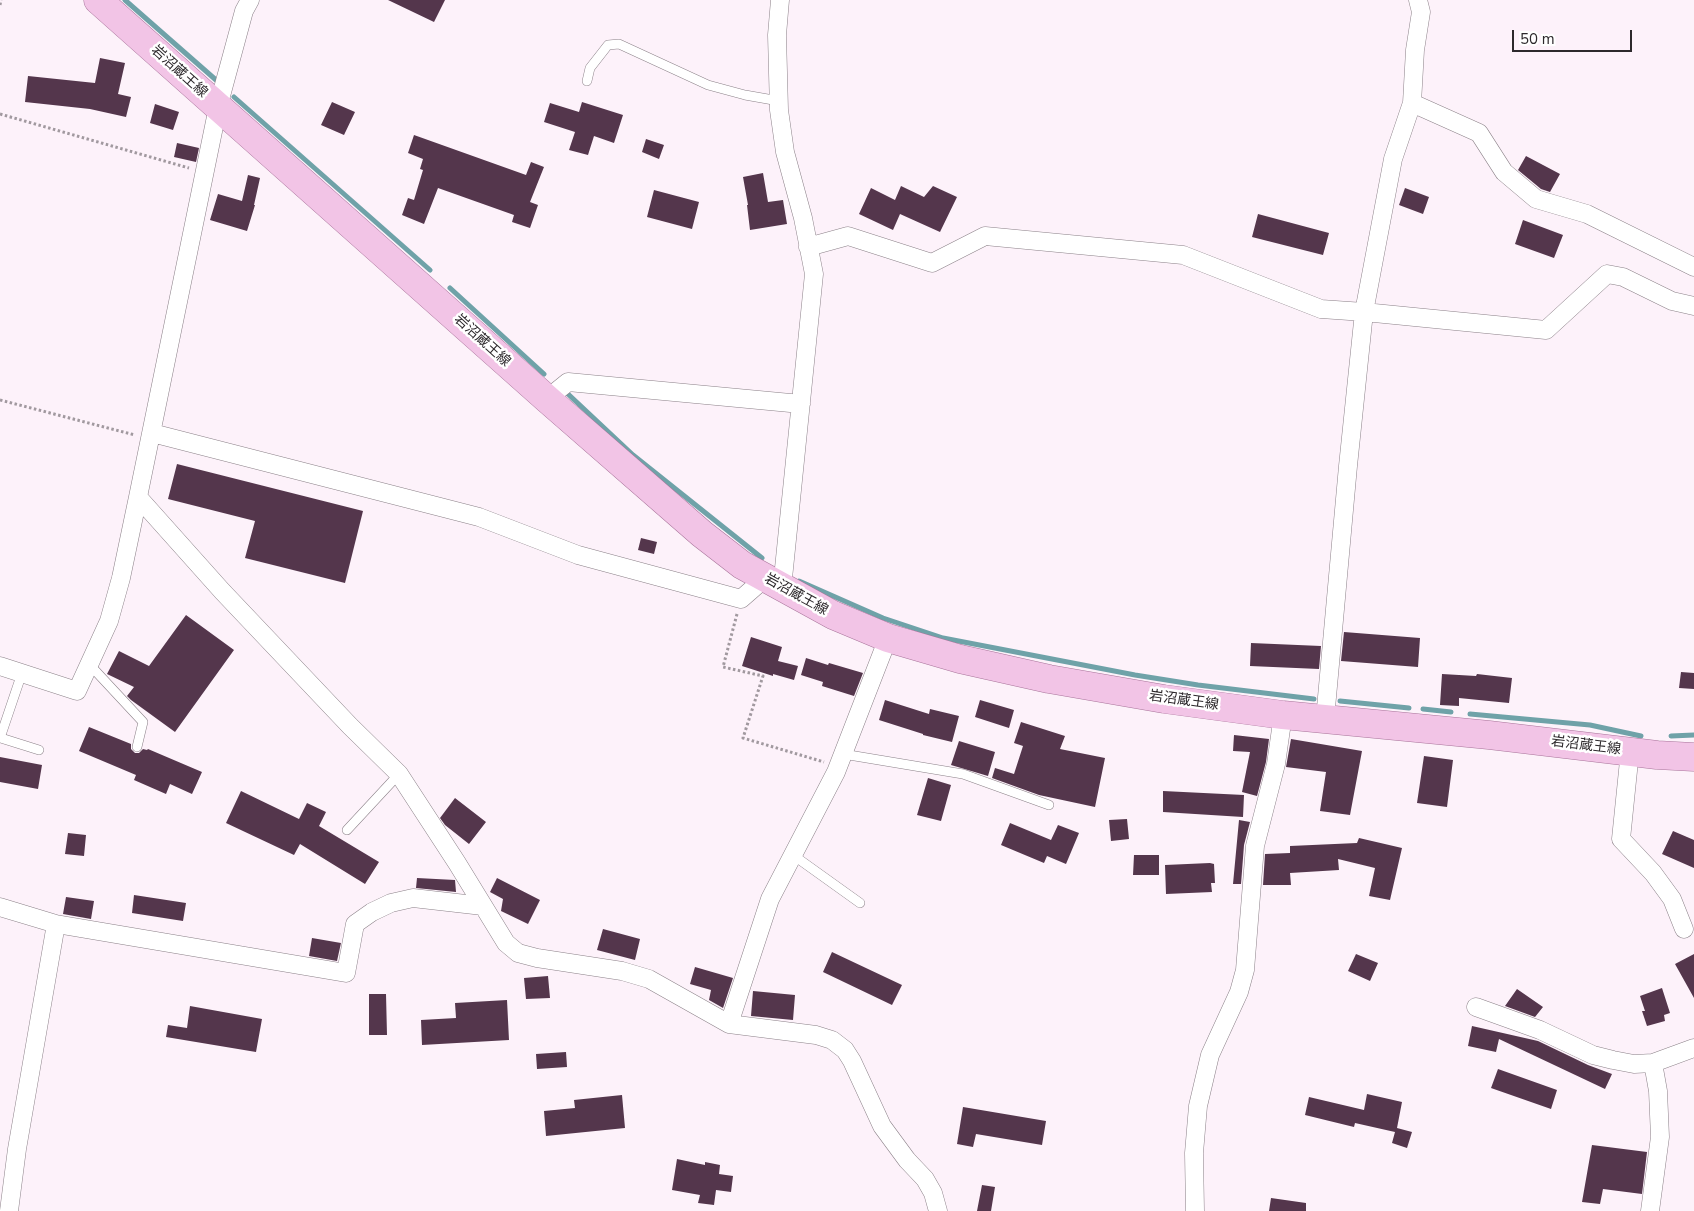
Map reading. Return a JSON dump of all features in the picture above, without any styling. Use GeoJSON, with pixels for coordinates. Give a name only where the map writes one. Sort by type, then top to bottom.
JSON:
{"type":"FeatureCollection","features":[{"type":"Feature","properties":{"kind":"main road","name":"岩沼蔵王線"},"geometry":{"type":"LineString","coordinates":[[98,0],[547,399],[702,534],[742,565],[833,615],[888,638],[960,659],[1049,679],[1164,699],[1325,719],[1488,735],[1630,752],[1694,757]]}},
{"type":"Feature","properties":{"kind":"street"},"geometry":{"type":"LineString","coordinates":[[0,666],[77,691],[109,621],[151,436],[218,107],[244,11],[250,0]]}},
{"type":"Feature","properties":{"kind":"street"},"geometry":{"type":"LineString","coordinates":[[151,436],[479,517],[578,555],[740,599],[773,583],[801,404],[814,274],[785,152],[779,101],[777,35],[780,0]]}},
{"type":"Feature","properties":{"kind":"street"},"geometry":{"type":"LineString","coordinates":[[1325,719],[1364,312],[1393,159],[1412,103],[1415,50],[1421,12],[1418,0]]}},
{"type":"Feature","properties":{"kind":"street"},"geometry":{"type":"LineString","coordinates":[[1412,103],[1480,133],[1504,172],[1536,199],[1587,214],[1694,267]]}},
{"type":"Feature","properties":{"kind":"street"},"geometry":{"type":"LineString","coordinates":[[808,247],[848,236],[932,263],[985,236],[1183,255],[1321,309],[1546,330],[1607,274],[1623,277],[1672,301],[1694,306]]}},
{"type":"Feature","properties":{"kind":"street"},"geometry":{"type":"LineString","coordinates":[[547,399],[568,382],[801,404]]}},
{"type":"Feature","properties":{"kind":"street"},"geometry":{"type":"LineString","coordinates":[[138,497],[222,591],[350,726],[399,774],[458,863],[506,943],[518,953],[622,972],[648,979],[729,1024],[816,1035],[832,1040],[845,1050],[852,1061],[882,1126],[906,1160],[925,1179],[933,1193],[938,1211]]}},
{"type":"Feature","properties":{"kind":"street"},"geometry":{"type":"LineString","coordinates":[[729,1024],[770,899],[841,760],[888,638]]}},
{"type":"Feature","properties":{"kind":"street"},"geometry":{"type":"LineString","coordinates":[[1195,1211],[1194,1153],[1198,1106],[1210,1055],[1239,992],[1245,970],[1255,846],[1276,764],[1283,714]]}},
{"type":"Feature","properties":{"kind":"street"},"geometry":{"type":"LineString","coordinates":[[1630,752],[1622,839],[1653,873],[1672,899],[1684,929]]}},
{"type":"Feature","properties":{"kind":"street"},"geometry":{"type":"LineString","coordinates":[[0,907],[56,924],[346,973],[356,924],[372,912],[413,898],[483,906]]}},
{"type":"Feature","properties":{"kind":"street"},"geometry":{"type":"LineString","coordinates":[[8,1211],[56,924]]}},
{"type":"Feature","properties":{"kind":"street"},"geometry":{"type":"LineString","coordinates":[[1476,1007],[1540,1030],[1593,1054],[1634,1064],[1653,1063],[1694,1048]]}},
{"type":"Feature","properties":{"kind":"street"},"geometry":{"type":"LineString","coordinates":[[1650,1211],[1660,1137],[1658,1091],[1653,1063]]}},
{"type":"Feature","properties":{"kind":"lane"},"geometry":{"type":"LineString","coordinates":[[587,81],[590,68],[608,45],[619,44],[708,85],[745,96],[779,101]]}},
{"type":"Feature","properties":{"kind":"lane"},"geometry":{"type":"LineString","coordinates":[[89,664],[143,722],[137,747]]}},
{"type":"Feature","properties":{"kind":"lane"},"geometry":{"type":"LineString","coordinates":[[22,673],[1,738],[39,750]]}},
{"type":"Feature","properties":{"kind":"lane"},"geometry":{"type":"LineString","coordinates":[[841,760],[963,774],[1049,805]]}},
{"type":"Feature","properties":{"kind":"lane"},"geometry":{"type":"LineString","coordinates":[[347,830],[399,774]]}},
{"type":"Feature","properties":{"kind":"lane"},"geometry":{"type":"LineString","coordinates":[[793,855],[860,903]]}},
{"type":"Feature","properties":{"kind":"path"},"geometry":{"type":"LineString","coordinates":[[0,5],[1,0]]}},
{"type":"Feature","properties":{"kind":"path"},"geometry":{"type":"LineString","coordinates":[[0,114],[204,172]]}},
{"type":"Feature","properties":{"kind":"path"},"geometry":{"type":"LineString","coordinates":[[0,400],[151,436]]}},
{"type":"Feature","properties":{"kind":"path"},"geometry":{"type":"LineString","coordinates":[[740,599],[723,666],[762,676],[743,738],[841,760]]}},
{"type":"Feature","properties":{"kind":"building"},"geometry":{"type":"Polygon","coordinates":[[[388,0],[445,0],[434,22],[388,0]]]}},
{"type":"Feature","properties":{"kind":"building"},"geometry":{"type":"Polygon","coordinates":[[[100,58],[125,63],[118,94],[131,97],[126,117],[90,109],[25,102],[28,76],[95,83],[100,58]]]}},
{"type":"Feature","properties":{"kind":"building"},"geometry":{"type":"Polygon","coordinates":[[[332,102],[355,112],[344,135],[321,125],[332,102]]]}},
{"type":"Feature","properties":{"kind":"building"},"geometry":{"type":"Polygon","coordinates":[[[582,102],[623,115],[614,143],[594,136],[588,155],[569,150],[575,132],[544,122],[550,103],[579,112],[582,102]]]}},
{"type":"Feature","properties":{"kind":"building"},"geometry":{"type":"Polygon","coordinates":[[[155,104],[179,112],[173,130],[150,123],[155,104]]]}},
{"type":"Feature","properties":{"kind":"building"},"geometry":{"type":"Polygon","coordinates":[[[414,135],[526,175],[531,162],[544,167],[530,202],[538,205],[530,228],[512,222],[514,215],[438,188],[424,224],[402,215],[408,198],[414,200],[423,170],[420,169],[423,159],[408,153],[414,135]]]}},
{"type":"Feature","properties":{"kind":"building"},"geometry":{"type":"Polygon","coordinates":[[[646,139],[664,145],[659,159],[642,152],[646,139]]]}},
{"type":"Feature","properties":{"kind":"building"},"geometry":{"type":"Polygon","coordinates":[[[177,143],[199,148],[196,162],[174,157],[177,143]]]}},
{"type":"Feature","properties":{"kind":"building"},"geometry":{"type":"Polygon","coordinates":[[[1526,156],[1560,174],[1550,192],[1541,189],[1518,170],[1526,156]]]}},
{"type":"Feature","properties":{"kind":"building"},"geometry":{"type":"Polygon","coordinates":[[[763,173],[768,202],[783,200],[787,224],[750,230],[743,177],[763,173]]]}},
{"type":"Feature","properties":{"kind":"building"},"geometry":{"type":"Polygon","coordinates":[[[248,175],[260,178],[255,205],[247,231],[210,220],[218,194],[242,201],[248,175]]]}},
{"type":"Feature","properties":{"kind":"building"},"geometry":{"type":"Polygon","coordinates":[[[901,186],[924,197],[933,186],[957,197],[940,232],[900,214],[893,230],[859,214],[871,188],[895,200],[901,186]]]}},
{"type":"Feature","properties":{"kind":"building"},"geometry":{"type":"Polygon","coordinates":[[[1405,188],[1429,197],[1423,214],[1399,205],[1405,188]]]}},
{"type":"Feature","properties":{"kind":"building"},"geometry":{"type":"Polygon","coordinates":[[[654,190],[699,202],[692,229],[647,217],[654,190]]]}},
{"type":"Feature","properties":{"kind":"building"},"geometry":{"type":"Polygon","coordinates":[[[1258,214],[1329,233],[1323,255],[1252,237],[1258,214]]]}},
{"type":"Feature","properties":{"kind":"building"},"geometry":{"type":"Polygon","coordinates":[[[1523,220],[1563,235],[1554,258],[1515,244],[1523,220]]]}},
{"type":"Feature","properties":{"kind":"building"},"geometry":{"type":"Polygon","coordinates":[[[177,464],[363,511],[345,583],[245,558],[255,521],[168,499],[177,464]]]}},
{"type":"Feature","properties":{"kind":"building"},"geometry":{"type":"Polygon","coordinates":[[[641,538],[657,542],[654,554],[638,550],[641,538]]]}},
{"type":"Feature","properties":{"kind":"building"},"geometry":{"type":"Polygon","coordinates":[[[186,615],[234,650],[175,732],[127,696],[134,687],[107,674],[119,651],[149,666],[186,615]]]}},
{"type":"Feature","properties":{"kind":"building"},"geometry":{"type":"Polygon","coordinates":[[[1344,632],[1420,638],[1418,667],[1341,661],[1344,632]]]}},
{"type":"Feature","properties":{"kind":"building"},"geometry":{"type":"Polygon","coordinates":[[[751,637],[782,647],[778,661],[798,666],[794,680],[773,674],[773,676],[742,666],[751,637]]]}},
{"type":"Feature","properties":{"kind":"building"},"geometry":{"type":"Polygon","coordinates":[[[1251,643],[1321,646],[1319,669],[1250,666],[1251,643]]]}},
{"type":"Feature","properties":{"kind":"building"},"geometry":{"type":"Polygon","coordinates":[[[806,658],[863,673],[854,696],[822,686],[823,682],[801,675],[806,658]]]}},
{"type":"Feature","properties":{"kind":"building"},"geometry":{"type":"Polygon","coordinates":[[[1681,672],[1694,673],[1694,689],[1679,688],[1681,672]]]}},
{"type":"Feature","properties":{"kind":"building"},"geometry":{"type":"Polygon","coordinates":[[[1442,674],[1476,676],[1477,674],[1512,678],[1509,703],[1459,698],[1459,706],[1440,705],[1442,674]]]}},
{"type":"Feature","properties":{"kind":"building"},"geometry":{"type":"Polygon","coordinates":[[[885,700],[929,714],[930,709],[959,716],[952,742],[923,735],[879,720],[885,700]]]}},
{"type":"Feature","properties":{"kind":"building"},"geometry":{"type":"Polygon","coordinates":[[[980,700],[1014,710],[1009,728],[975,717],[980,700]]]}},
{"type":"Feature","properties":{"kind":"building"},"geometry":{"type":"Polygon","coordinates":[[[1021,722],[1065,736],[1060,749],[1105,758],[1095,807],[1039,795],[992,778],[995,768],[1014,774],[1023,746],[1014,743],[1021,722]]]}},
{"type":"Feature","properties":{"kind":"building"},"geometry":{"type":"Polygon","coordinates":[[[89,727],[131,744],[131,749],[135,753],[148,749],[202,772],[192,794],[170,784],[166,794],[134,780],[136,775],[79,751],[89,727]]]}},
{"type":"Feature","properties":{"kind":"building"},"geometry":{"type":"Polygon","coordinates":[[[1234,735],[1269,739],[1266,762],[1257,796],[1242,792],[1250,752],[1233,751],[1234,735]]]}},
{"type":"Feature","properties":{"kind":"building"},"geometry":{"type":"Polygon","coordinates":[[[1291,739],[1362,751],[1350,815],[1320,811],[1326,772],[1286,767],[1291,739]]]}},
{"type":"Feature","properties":{"kind":"building"},"geometry":{"type":"Polygon","coordinates":[[[959,741],[995,752],[988,776],[951,765],[959,741]]]}},
{"type":"Feature","properties":{"kind":"building"},"geometry":{"type":"Polygon","coordinates":[[[1424,756],[1453,760],[1447,807],[1417,803],[1424,756]]]}},
{"type":"Feature","properties":{"kind":"building"},"geometry":{"type":"Polygon","coordinates":[[[0,757],[42,765],[38,789],[0,782],[0,757]]]}},
{"type":"Feature","properties":{"kind":"building"},"geometry":{"type":"Polygon","coordinates":[[[928,778],[951,785],[941,821],[917,815],[928,778]]]}},
{"type":"Feature","properties":{"kind":"building"},"geometry":{"type":"Polygon","coordinates":[[[241,791],[299,819],[307,803],[326,812],[319,826],[379,862],[365,884],[300,844],[294,855],[226,823],[241,791]]]}},
{"type":"Feature","properties":{"kind":"building"},"geometry":{"type":"Polygon","coordinates":[[[1163,791],[1244,795],[1243,817],[1163,812],[1163,791]]]}},
{"type":"Feature","properties":{"kind":"building"},"geometry":{"type":"Polygon","coordinates":[[[455,798],[486,822],[469,844],[445,825],[440,818],[455,798]]]}},
{"type":"Feature","properties":{"kind":"building"},"geometry":{"type":"Polygon","coordinates":[[[1127,819],[1129,839],[1111,841],[1109,820],[1127,819]]]}},
{"type":"Feature","properties":{"kind":"building"},"geometry":{"type":"Polygon","coordinates":[[[1239,820],[1250,822],[1244,845],[1241,884],[1233,884],[1239,820]]]}},
{"type":"Feature","properties":{"kind":"building"},"geometry":{"type":"Polygon","coordinates":[[[1010,823],[1051,840],[1058,825],[1079,833],[1066,864],[1047,856],[1044,863],[1001,845],[1010,823]]]}},
{"type":"Feature","properties":{"kind":"building"},"geometry":{"type":"Polygon","coordinates":[[[1673,831],[1694,840],[1694,868],[1662,854],[1673,831]]]}},
{"type":"Feature","properties":{"kind":"building"},"geometry":{"type":"Polygon","coordinates":[[[68,833],[86,835],[84,856],[65,854],[68,833]]]}},
{"type":"Feature","properties":{"kind":"building"},"geometry":{"type":"Polygon","coordinates":[[[1359,838],[1402,848],[1390,900],[1369,896],[1375,868],[1338,859],[1339,870],[1290,873],[1291,885],[1263,885],[1265,854],[1290,853],[1290,846],[1357,843],[1359,838]]]}},
{"type":"Feature","properties":{"kind":"building"},"geometry":{"type":"Polygon","coordinates":[[[1134,855],[1159,855],[1159,875],[1133,875],[1134,855]]]}},
{"type":"Feature","properties":{"kind":"building"},"geometry":{"type":"Polygon","coordinates":[[[1214,864],[1215,883],[1211,883],[1212,892],[1166,894],[1165,865],[1214,864]]]}},
{"type":"Feature","properties":{"kind":"building"},"geometry":{"type":"Polygon","coordinates":[[[417,878],[455,880],[456,892],[416,888],[417,878]]]}},
{"type":"Feature","properties":{"kind":"building"},"geometry":{"type":"Polygon","coordinates":[[[497,878],[540,900],[528,924],[501,911],[503,899],[490,892],[497,878]]]}},
{"type":"Feature","properties":{"kind":"building"},"geometry":{"type":"Polygon","coordinates":[[[134,895],[186,903],[183,921],[132,913],[134,895]]]}},
{"type":"Feature","properties":{"kind":"building"},"geometry":{"type":"Polygon","coordinates":[[[66,897],[94,901],[91,919],[63,914],[66,897]]]}},
{"type":"Feature","properties":{"kind":"building"},"geometry":{"type":"Polygon","coordinates":[[[603,929],[640,939],[635,960],[597,950],[603,929]]]}},
{"type":"Feature","properties":{"kind":"building"},"geometry":{"type":"Polygon","coordinates":[[[312,938],[341,943],[337,961],[309,956],[312,938]]]}},
{"type":"Feature","properties":{"kind":"building"},"geometry":{"type":"Polygon","coordinates":[[[832,952],[902,985],[892,1005],[823,972],[832,952]]]}},
{"type":"Feature","properties":{"kind":"building"},"geometry":{"type":"Polygon","coordinates":[[[1356,954],[1378,963],[1370,981],[1348,971],[1356,954]]]}},
{"type":"Feature","properties":{"kind":"building"},"geometry":{"type":"Polygon","coordinates":[[[1694,954],[1694,998],[1675,964],[1694,954]]]}},
{"type":"Feature","properties":{"kind":"building"},"geometry":{"type":"Polygon","coordinates":[[[695,967],[733,978],[723,1008],[709,1000],[711,990],[690,984],[695,967]]]}},
{"type":"Feature","properties":{"kind":"building"},"geometry":{"type":"Polygon","coordinates":[[[548,976],[550,998],[526,999],[524,978],[548,976]]]}},
{"type":"Feature","properties":{"kind":"building"},"geometry":{"type":"Polygon","coordinates":[[[1662,988],[1670,1013],[1664,1015],[1665,1021],[1647,1026],[1640,996],[1662,988]]]}},
{"type":"Feature","properties":{"kind":"building"},"geometry":{"type":"Polygon","coordinates":[[[1517,989],[1543,1007],[1535,1017],[1505,1006],[1517,989]]]}},
{"type":"Feature","properties":{"kind":"building"},"geometry":{"type":"Polygon","coordinates":[[[753,991],[795,995],[793,1020],[751,1016],[753,991]]]}},
{"type":"Feature","properties":{"kind":"building"},"geometry":{"type":"Polygon","coordinates":[[[369,994],[386,994],[387,1035],[369,1035],[369,994]]]}},
{"type":"Feature","properties":{"kind":"building"},"geometry":{"type":"Polygon","coordinates":[[[507,1000],[509,1040],[422,1045],[421,1020],[456,1018],[455,1003],[507,1000]]]}},
{"type":"Feature","properties":{"kind":"building"},"geometry":{"type":"Polygon","coordinates":[[[190,1006],[262,1019],[256,1052],[166,1037],[168,1025],[187,1028],[190,1006]]]}},
{"type":"Feature","properties":{"kind":"building"},"geometry":{"type":"Polygon","coordinates":[[[1472,1026],[1538,1041],[1588,1065],[1612,1074],[1605,1089],[1499,1039],[1496,1052],[1468,1046],[1472,1026]]]}},
{"type":"Feature","properties":{"kind":"building"},"geometry":{"type":"Polygon","coordinates":[[[566,1052],[567,1067],[537,1069],[536,1054],[566,1052]]]}},
{"type":"Feature","properties":{"kind":"building"},"geometry":{"type":"Polygon","coordinates":[[[1498,1069],[1557,1090],[1551,1109],[1491,1088],[1498,1069]]]}},
{"type":"Feature","properties":{"kind":"building"},"geometry":{"type":"Polygon","coordinates":[[[1367,1094],[1402,1102],[1397,1128],[1412,1132],[1407,1148],[1392,1143],[1395,1132],[1355,1123],[1354,1127],[1305,1115],[1309,1097],[1364,1110],[1367,1094]]]}},
{"type":"Feature","properties":{"kind":"building"},"geometry":{"type":"Polygon","coordinates":[[[622,1095],[625,1128],[546,1136],[544,1111],[575,1108],[574,1100],[622,1095]]]}},
{"type":"Feature","properties":{"kind":"building"},"geometry":{"type":"Polygon","coordinates":[[[963,1107],[1046,1121],[1042,1145],[976,1134],[973,1147],[957,1144],[963,1107]]]}},
{"type":"Feature","properties":{"kind":"building"},"geometry":{"type":"Polygon","coordinates":[[[1592,1145],[1647,1152],[1642,1194],[1603,1189],[1600,1204],[1582,1202],[1592,1145]]]}},
{"type":"Feature","properties":{"kind":"building"},"geometry":{"type":"Polygon","coordinates":[[[677,1159],[705,1165],[705,1162],[720,1165],[719,1174],[733,1176],[731,1192],[716,1190],[714,1205],[698,1203],[700,1195],[672,1190],[677,1159]]]}},
{"type":"Feature","properties":{"kind":"building"},"geometry":{"type":"Polygon","coordinates":[[[982,1185],[995,1187],[991,1211],[977,1211],[982,1185]]]}},
{"type":"Feature","properties":{"kind":"building"},"geometry":{"type":"Polygon","coordinates":[[[1271,1198],[1306,1203],[1306,1211],[1269,1211],[1271,1198]]]}},
{"type":"Feature","properties":{"kind":"waterway"},"geometry":{"type":"LineString","coordinates":[[125,0],[216,80]]}},
{"type":"Feature","properties":{"kind":"waterway"},"geometry":{"type":"LineString","coordinates":[[234,97],[430,270]]}},
{"type":"Feature","properties":{"kind":"waterway"},"geometry":{"type":"LineString","coordinates":[[450,288],[544,374]]}},
{"type":"Feature","properties":{"kind":"waterway"},"geometry":{"type":"LineString","coordinates":[[568,394],[633,455],[762,558]]}},
{"type":"Feature","properties":{"kind":"waterway"},"geometry":{"type":"LineString","coordinates":[[799,581],[883,618],[943,638],[1135,675],[1198,685],[1314,699]]}},
{"type":"Feature","properties":{"kind":"waterway"},"geometry":{"type":"LineString","coordinates":[[1340,701],[1409,708]]}},
{"type":"Feature","properties":{"kind":"waterway"},"geometry":{"type":"LineString","coordinates":[[1423,709],[1451,712]]}},
{"type":"Feature","properties":{"kind":"waterway"},"geometry":{"type":"LineString","coordinates":[[1470,714],[1590,725],[1641,736]]}},
{"type":"Feature","properties":{"kind":"waterway"},"geometry":{"type":"LineString","coordinates":[[1671,736],[1694,735]]}}]}
